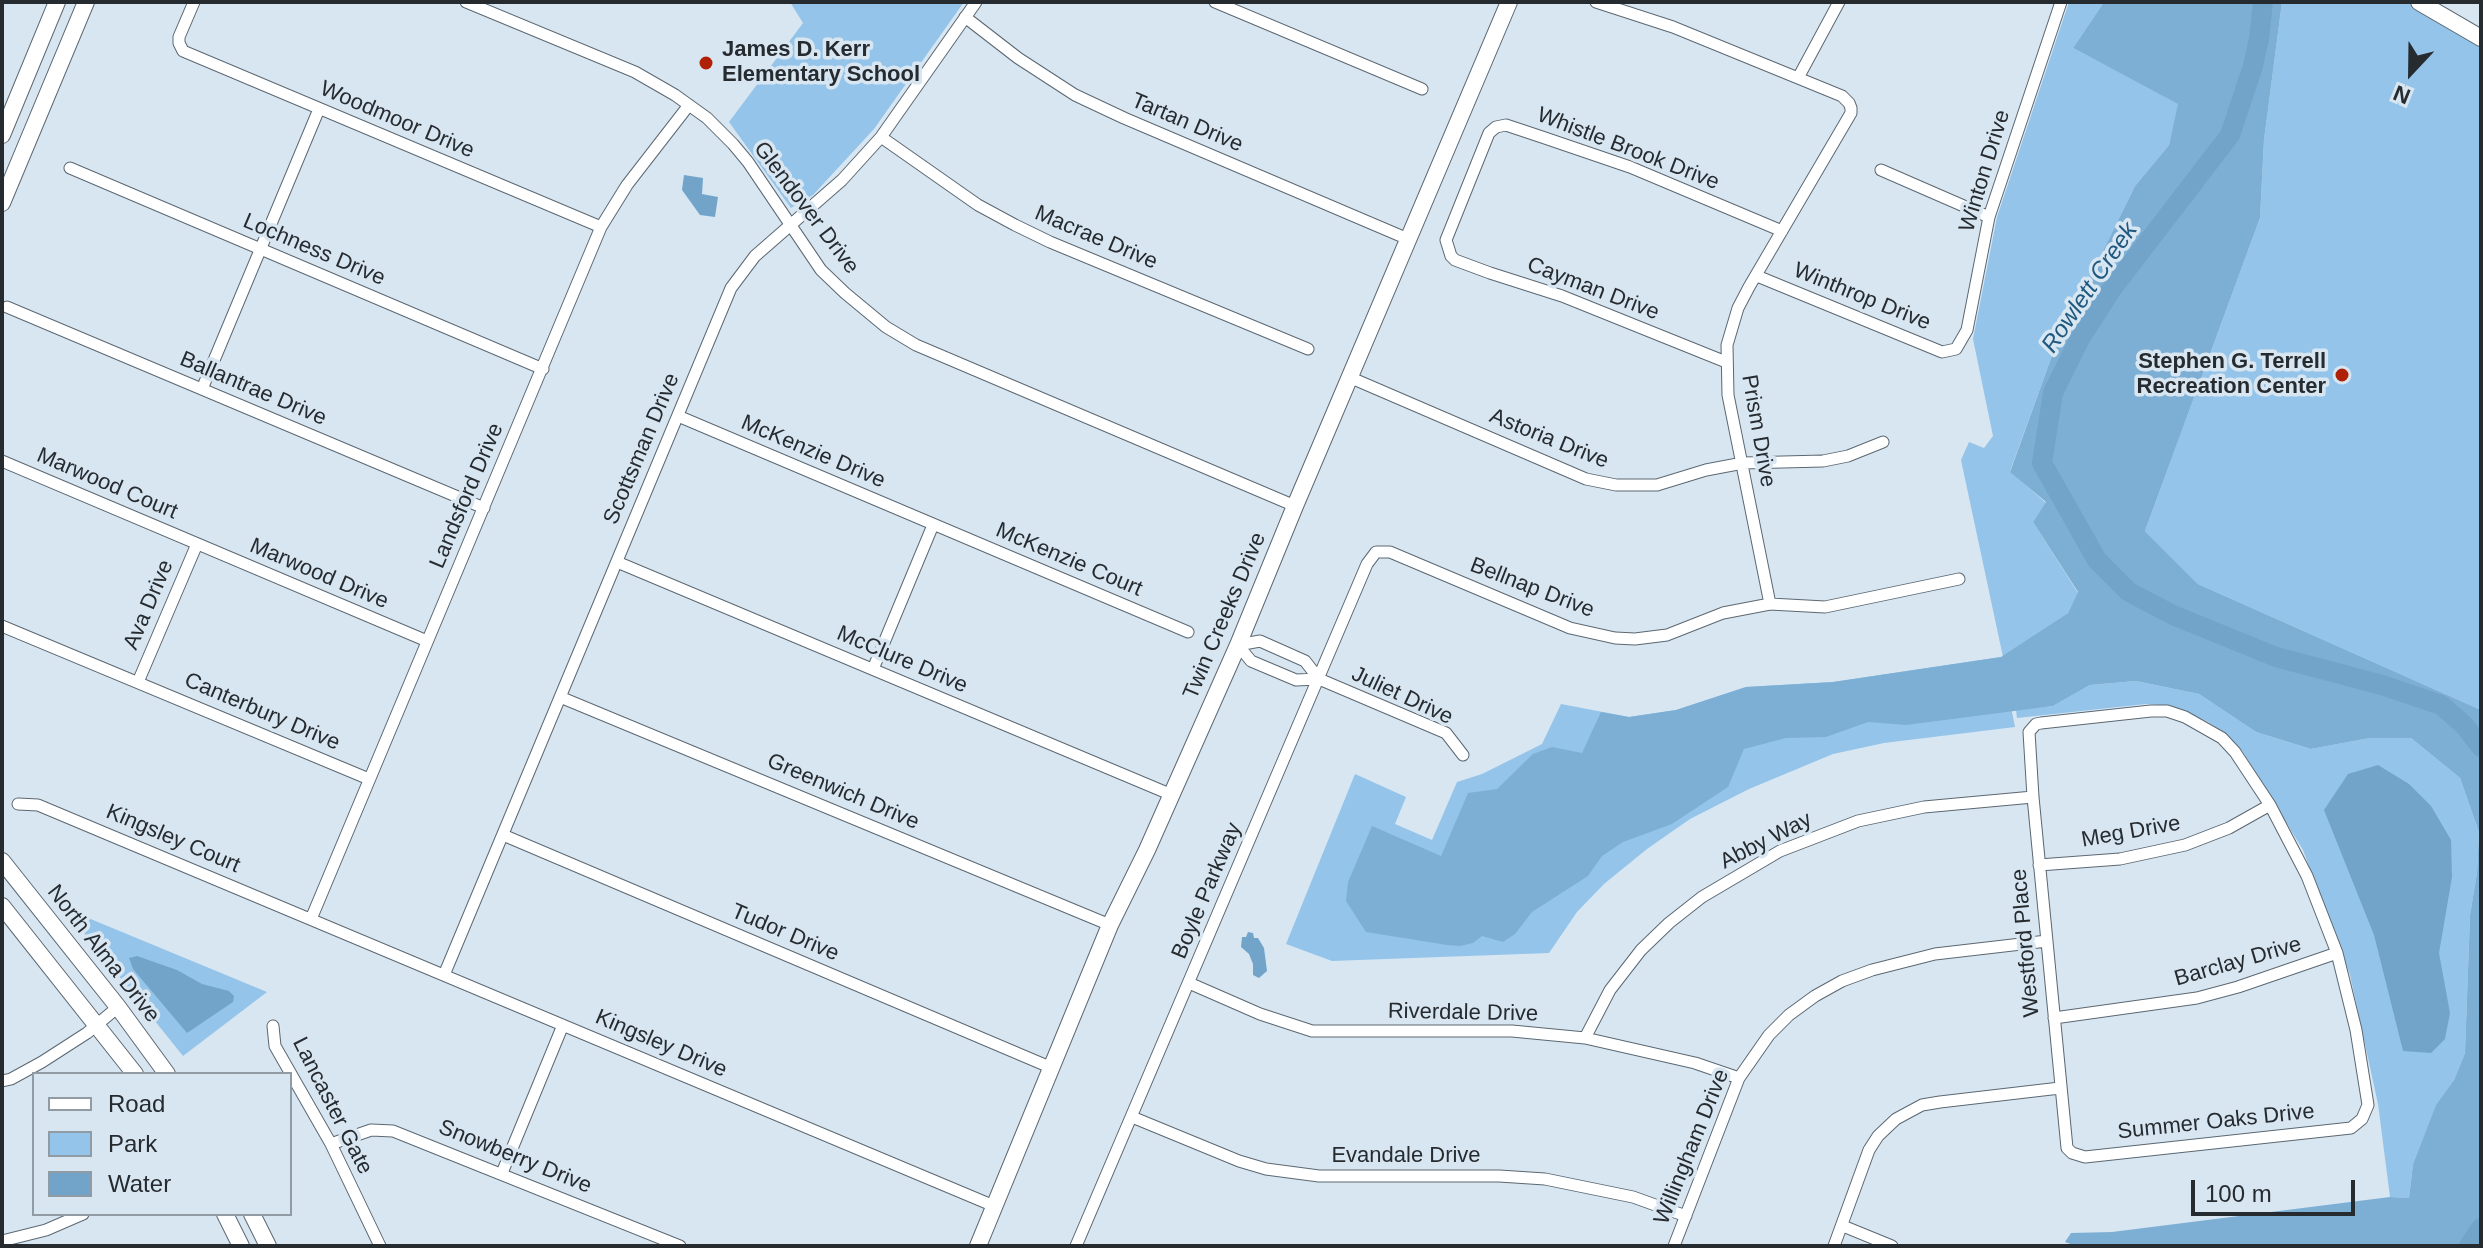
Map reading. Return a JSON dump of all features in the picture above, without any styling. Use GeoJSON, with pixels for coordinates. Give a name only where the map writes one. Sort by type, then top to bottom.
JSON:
{"type":"FeatureCollection","features":[{"type":"Feature","properties":{"kind":"street"},"geometry":{"type":"LineString","coordinates":[[2,135],[57,2]]}},
{"type":"Feature","properties":{"kind":"street"},"geometry":{"type":"LineString","coordinates":[[2,203],[86,2]]}},
{"type":"Feature","properties":{"kind":"street","name":"Woodmoor Drive"},"geometry":{"type":"LineString","coordinates":[[194,2],[179,37],[183,51],[601,227]]}},
{"type":"Feature","properties":{"kind":"street","name":"Glendover Drive"},"geometry":{"type":"LineString","coordinates":[[466,2],[614,63],[650,80],[689,105],[733,144],[821,270],[886,327],[916,345],[1295,506]]}},
{"type":"Feature","properties":{"kind":"street","name":"Scottsman Drive"},"geometry":{"type":"LineString","coordinates":[[444,975],[731,288],[755,256],[842,180],[881,137],[976,2]]}},
{"type":"Feature","properties":{"kind":"street"},"geometry":{"type":"LineString","coordinates":[[1215,2],[1422,89]]}},
{"type":"Feature","properties":{"kind":"street","name":"Twin Creeks Drive"},"geometry":{"type":"LineString","coordinates":[[978,1246],[1110,925],[1238,645],[1509,2]]}},
{"type":"Feature","properties":{"kind":"street"},"geometry":{"type":"LineString","coordinates":[[1596,2],[1673,27],[1798,78],[1839,2]]}},
{"type":"Feature","properties":{"kind":"street","name":"Winton Drive"},"geometry":{"type":"LineString","coordinates":[[1952,352],[1960,346],[1967,330],[1989,217],[2061,2]]}},
{"type":"Feature","properties":{"kind":"street"},"geometry":{"type":"LineString","coordinates":[[2419,2],[2481,38]]}},
{"type":"Feature","properties":{"kind":"street","name":"Tartan Drive"},"geometry":{"type":"LineString","coordinates":[[965,17],[1018,58],[1075,95],[1408,239]]}},
{"type":"Feature","properties":{"kind":"street","name":"Prism Drive"},"geometry":{"type":"LineString","coordinates":[[1770,604],[1728,395],[1726,362],[1727,345],[1738,308],[1851,113],[1849,103],[1842,96],[1798,78]]}},
{"type":"Feature","properties":{"kind":"street","name":"Landsford Drive"},"geometry":{"type":"LineString","coordinates":[[311,919],[601,227],[627,185],[689,105]]}},
{"type":"Feature","properties":{"kind":"street"},"geometry":{"type":"LineString","coordinates":[[202,389],[319,109]]}},
{"type":"Feature","properties":{"kind":"street","name":"Whistle Brook Drive"},"geometry":{"type":"LineString","coordinates":[[1448,251],[1446,240],[1489,133],[1501,125],[1630,167],[1782,231]]}},
{"type":"Feature","properties":{"kind":"street","name":"Macrae Drive"},"geometry":{"type":"LineString","coordinates":[[881,137],[978,205],[1027,230],[1308,349]]}},
{"type":"Feature","properties":{"kind":"street","name":"Lochness Drive"},"geometry":{"type":"LineString","coordinates":[[70,168],[543,369]]}},
{"type":"Feature","properties":{"kind":"street"},"geometry":{"type":"LineString","coordinates":[[1881,170],[1989,217]]}},
{"type":"Feature","properties":{"kind":"street","name":"Cayman Drive"},"geometry":{"type":"LineString","coordinates":[[1448,251],[1455,260],[1562,296],[1726,362]]}},
{"type":"Feature","properties":{"kind":"street","name":"Winthrop Drive"},"geometry":{"type":"LineString","coordinates":[[1757,276],[1942,352],[1952,352]]}},
{"type":"Feature","properties":{"kind":"street","name":"Ballantrae Drive"},"geometry":{"type":"LineString","coordinates":[[7,307],[484,508]]}},
{"type":"Feature","properties":{"kind":"street","name":"Astoria Drive"},"geometry":{"type":"LineString","coordinates":[[1349,377],[1600,483],[1657,485],[1743,463],[1823,461],[1848,456],[1883,442]]}},
{"type":"Feature","properties":{"kind":"street","name":"McKenzie Drive"},"geometry":{"type":"LineString","coordinates":[[678,416],[933,525]]}},
{"type":"Feature","properties":{"kind":"street","name":"Marwood Court"},"geometry":{"type":"LineString","coordinates":[[2,461],[197,544]]}},
{"type":"Feature","properties":{"kind":"street"},"geometry":{"type":"LineString","coordinates":[[873,669],[933,525]]}},
{"type":"Feature","properties":{"kind":"street","name":"McKenzie Court"},"geometry":{"type":"LineString","coordinates":[[933,525],[1188,632]]}},
{"type":"Feature","properties":{"kind":"street","name":"Marwood Drive"},"geometry":{"type":"LineString","coordinates":[[197,544],[427,641]]}},
{"type":"Feature","properties":{"kind":"street","name":"Ava Drive"},"geometry":{"type":"LineString","coordinates":[[138,682],[197,544]]}},
{"type":"Feature","properties":{"kind":"street","name":"Bellnap Drive"},"geometry":{"type":"LineString","coordinates":[[1376,552],[1390,552],[1570,628],[1635,639],[1667,635],[1723,613],[1770,604],[1825,607],[1959,579]]}},
{"type":"Feature","properties":{"kind":"street","name":"Boyle Parkway"},"geometry":{"type":"LineString","coordinates":[[1076,1246],[1367,564],[1376,552]]}},
{"type":"Feature","properties":{"kind":"street","name":"McClure Drive"},"geometry":{"type":"LineString","coordinates":[[617,562],[1172,795]]}},
{"type":"Feature","properties":{"kind":"street","name":"Canterbury Drive"},"geometry":{"type":"LineString","coordinates":[[2,626],[369,779]]}},
{"type":"Feature","properties":{"kind":"street","name":"Juliet Drive"},"geometry":{"type":"LineString","coordinates":[[1319,679],[1305,661],[1260,641],[1238,645],[1251,661],[1296,680],[1319,679],[1446,733],[1463,755]]}},
{"type":"Feature","properties":{"kind":"street","name":"Greenwich Drive"},"geometry":{"type":"LineString","coordinates":[[560,697],[1110,925]]}},
{"type":"Feature","properties":{"kind":"street","name":"Westford Place"},"geometry":{"type":"LineString","coordinates":[[2072,1153],[2065,1141],[2039,865],[2028,737],[2032,727],[2041,723],[2167,711],[2206,728],[2229,745],[2270,805]]}},
{"type":"Feature","properties":{"kind":"street","name":"Abby Way"},"geometry":{"type":"LineString","coordinates":[[1585,1038],[1610,990],[1641,950],[1669,923],[1702,897],[1780,851],[1858,821],[1913,809],[2033,797]]}},
{"type":"Feature","properties":{"kind":"street","name":"Kingsley Court"},"geometry":{"type":"LineString","coordinates":[[18,804],[38,805],[311,919]]}},
{"type":"Feature","properties":{"kind":"street"},"geometry":{"type":"LineString","coordinates":[[2270,805],[2307,876],[2337,953]]}},
{"type":"Feature","properties":{"kind":"street","name":"Meg Drive"},"geometry":{"type":"LineString","coordinates":[[2039,865],[2120,859],[2185,845],[2229,828],[2270,805]]}},
{"type":"Feature","properties":{"kind":"street","name":"Tudor Drive"},"geometry":{"type":"LineString","coordinates":[[503,835],[1052,1068]]}},
{"type":"Feature","properties":{"kind":"street","name":"North Alma Drive"},"geometry":{"type":"LineString","coordinates":[[2,861],[166,1072]]}},
{"type":"Feature","properties":{"kind":"street"},"geometry":{"type":"LineString","coordinates":[[2,906],[133,1072]]}},
{"type":"Feature","properties":{"kind":"street","name":"Kingsley Drive"},"geometry":{"type":"LineString","coordinates":[[311,919],[994,1206]]}},
{"type":"Feature","properties":{"kind":"street","name":"Willingham Drive"},"geometry":{"type":"LineString","coordinates":[[1674,1246],[1739,1078],[1769,1035],[1789,1015],[1842,981],[1872,970],[1935,954],[2047,941]]}},
{"type":"Feature","properties":{"kind":"street","name":"Barclay Drive"},"geometry":{"type":"LineString","coordinates":[[2054,1018],[2197,998],[2337,953]]}},
{"type":"Feature","properties":{"kind":"street","name":"Summer Oaks Drive"},"geometry":{"type":"LineString","coordinates":[[2072,1153],[2085,1157],[2351,1128],[2362,1119],[2368,1105],[2356,1030],[2337,953]]}},
{"type":"Feature","properties":{"kind":"street","name":"Riverdale Drive"},"geometry":{"type":"LineString","coordinates":[[1189,983],[1260,1014],[1312,1031],[1512,1031],[1585,1038],[1680,1059],[1739,1078]]}},
{"type":"Feature","properties":{"kind":"street"},"geometry":{"type":"LineString","coordinates":[[2,1081],[42,1062],[118,1007]]}},
{"type":"Feature","properties":{"kind":"street"},"geometry":{"type":"LineString","coordinates":[[502,1173],[563,1025]]}},
{"type":"Feature","properties":{"kind":"street","name":"Lancaster Gate"},"geometry":{"type":"LineString","coordinates":[[273,1026],[275,1046],[290,1072]]}},
{"type":"Feature","properties":{"kind":"street","name":"Lancaster Gate"},"geometry":{"type":"LineString","coordinates":[[292,1076],[331,1144],[380,1246]]}},
{"type":"Feature","properties":{"kind":"street"},"geometry":{"type":"LineString","coordinates":[[1834,1246],[1869,1150],[1878,1136],[1896,1119],[1922,1105],[2060,1088]]}},
{"type":"Feature","properties":{"kind":"street","name":"Evandale Drive"},"geometry":{"type":"LineString","coordinates":[[1132,1117],[1266,1169],[1319,1176],[1545,1179],[1633,1197],[1686,1216]]}},
{"type":"Feature","properties":{"kind":"street","name":"Snowberry Drive"},"geometry":{"type":"LineString","coordinates":[[331,1144],[371,1130],[393,1131],[680,1246]]}},
{"type":"Feature","properties":{"kind":"street"},"geometry":{"type":"LineString","coordinates":[[2,1241],[46,1230],[78,1216]]}},
{"type":"Feature","properties":{"kind":"street"},"geometry":{"type":"LineString","coordinates":[[226,1216],[241,1246]]}},
{"type":"Feature","properties":{"kind":"street"},"geometry":{"type":"LineString","coordinates":[[253,1216],[268,1246]]}},
{"type":"Feature","properties":{"kind":"street"},"geometry":{"type":"LineString","coordinates":[[1843,1226],[1892,1246]]}},
{"type":"Feature","properties":{"kind":"green space"},"geometry":{"type":"Polygon","coordinates":[[[790,2],[964,2],[874,129],[813,195],[791,208],[729,122],[803,23],[790,2]]]}},
{"type":"Feature","properties":{"kind":"green space"},"geometry":{"type":"Polygon","coordinates":[[[2069,2],[2104,2],[2073,48],[2179,104],[2169,145],[2135,186],[2054,350],[2010,471],[2046,503],[2033,522],[2078,593],[2068,613],[2003,657],[1961,460],[1969,442],[1984,448],[1993,436],[1973,339],[1997,217],[2069,2]]]}},
{"type":"Feature","properties":{"kind":"green space","name":"Stephen G. Terrell Recreation Center"},"geometry":{"type":"Polygon","coordinates":[[[2282,2],[2406,2],[2481,47],[2481,710],[2198,584],[2145,531],[2260,218],[2264,140],[2282,2]]]}},
{"type":"Feature","properties":{"kind":"green space"},"geometry":{"type":"Polygon","coordinates":[[[2001,657],[2015,727],[1884,743],[1833,754],[1749,789],[1690,819],[1604,884],[1577,912],[1549,953],[1332,961],[1286,944],[1355,774],[1406,797],[1395,824],[1432,840],[1457,782],[1482,774],[1542,744],[1561,704],[1629,717],[1676,710],[1746,687],[1833,682],[2001,657]]]}},
{"type":"Feature","properties":{"kind":"green space"},"geometry":{"type":"Polygon","coordinates":[[[2136,681],[2199,694],[2256,732],[2311,749],[2370,738],[2411,738],[2460,778],[2479,832],[2477,873],[2470,915],[2465,1053],[2454,1080],[2436,1106],[2413,1164],[2409,1198],[2390,1197],[2378,1104],[2350,975],[2303,850],[2243,752],[2227,735],[2208,722],[2184,711],[2159,705],[2017,718],[2016,710],[2053,706],[2090,685],[2136,681]]]}},
{"type":"Feature","properties":{"kind":"green space"},"geometry":{"type":"Polygon","coordinates":[[[64,908],[267,992],[183,1056],[64,908]]]}},
{"type":"Feature","properties":{"kind":"shaded area"},"geometry":{"type":"Polygon","coordinates":[[[2104,2],[2282,2],[2264,140],[2260,218],[2145,531],[2198,584],[2481,710],[2481,1246],[2076,1246],[2065,1242],[2071,1233],[2112,1232],[2390,1197],[2409,1198],[2413,1164],[2436,1105],[2454,1080],[2465,1053],[2470,915],[2477,873],[2479,832],[2460,778],[2411,738],[2370,738],[2311,749],[2256,732],[2199,694],[2136,681],[2090,685],[2053,706],[1906,725],[1868,722],[1826,737],[1786,738],[1744,749],[1728,787],[1672,824],[1623,842],[1602,856],[1588,876],[1532,912],[1515,934],[1503,942],[1482,936],[1473,943],[1460,946],[1366,932],[1346,901],[1348,882],[1372,826],[1441,856],[1468,793],[1497,789],[1533,754],[1552,747],[1582,753],[1601,712],[1629,717],[1676,710],[1746,687],[1833,682],[2001,657],[2068,613],[2078,592],[2033,522],[2046,502],[2010,472],[2054,350],[2135,186],[2169,145],[2178,104],[2073,48],[2104,2]]]}},
{"type":"Feature","properties":{"kind":"water"},"geometry":{"type":"Polygon","coordinates":[[[684,175],[703,178],[702,194],[718,197],[715,217],[700,215],[682,190],[684,175]]]}},
{"type":"Feature","properties":{"kind":"water"},"geometry":{"type":"Polygon","coordinates":[[[2378,765],[2409,784],[2431,806],[2451,840],[2452,877],[2439,953],[2450,1013],[2445,1039],[2431,1053],[2403,1051],[2374,935],[2324,810],[2348,774],[2378,765]]]}},
{"type":"Feature","properties":{"kind":"water"},"geometry":{"type":"Polygon","coordinates":[[[1248,932],[1258,938],[1264,948],[1267,971],[1259,978],[1253,975],[1249,954],[1241,947],[1242,937],[1246,937],[1248,932]]]}},
{"type":"Feature","properties":{"kind":"water"},"geometry":{"type":"Polygon","coordinates":[[[137,956],[177,970],[202,984],[229,991],[234,996],[233,1002],[187,1033],[133,969],[129,958],[137,956]]]}},
{"type":"Feature","properties":{"kind":"waterway","name":"Rowlett Creek"},"geometry":{"type":"LineString","coordinates":[[2263,2],[2253,66],[2230,135],[2111,290],[2079,340],[2053,393],[2042,463],[2097,560],[2129,592],[2173,615],[2276,657],[2382,685],[2441,705],[2464,725],[2481,747]]}},
{"type":"Feature","properties":{"kind":"waterway","name":"Rowlett Creek"},"geometry":{"type":"LineString","coordinates":[[2469,1246],[2481,1228]]}},
{"type":"Feature","properties":{"kind":"place","name":"James D. Kerr Elementary School"},"geometry":{"type":"Point","coordinates":[706,63]}},
{"type":"Feature","properties":{"kind":"place","name":"Stephen G. Terrell Recreation Center"},"geometry":{"type":"Point","coordinates":[2342,375]}}]}
